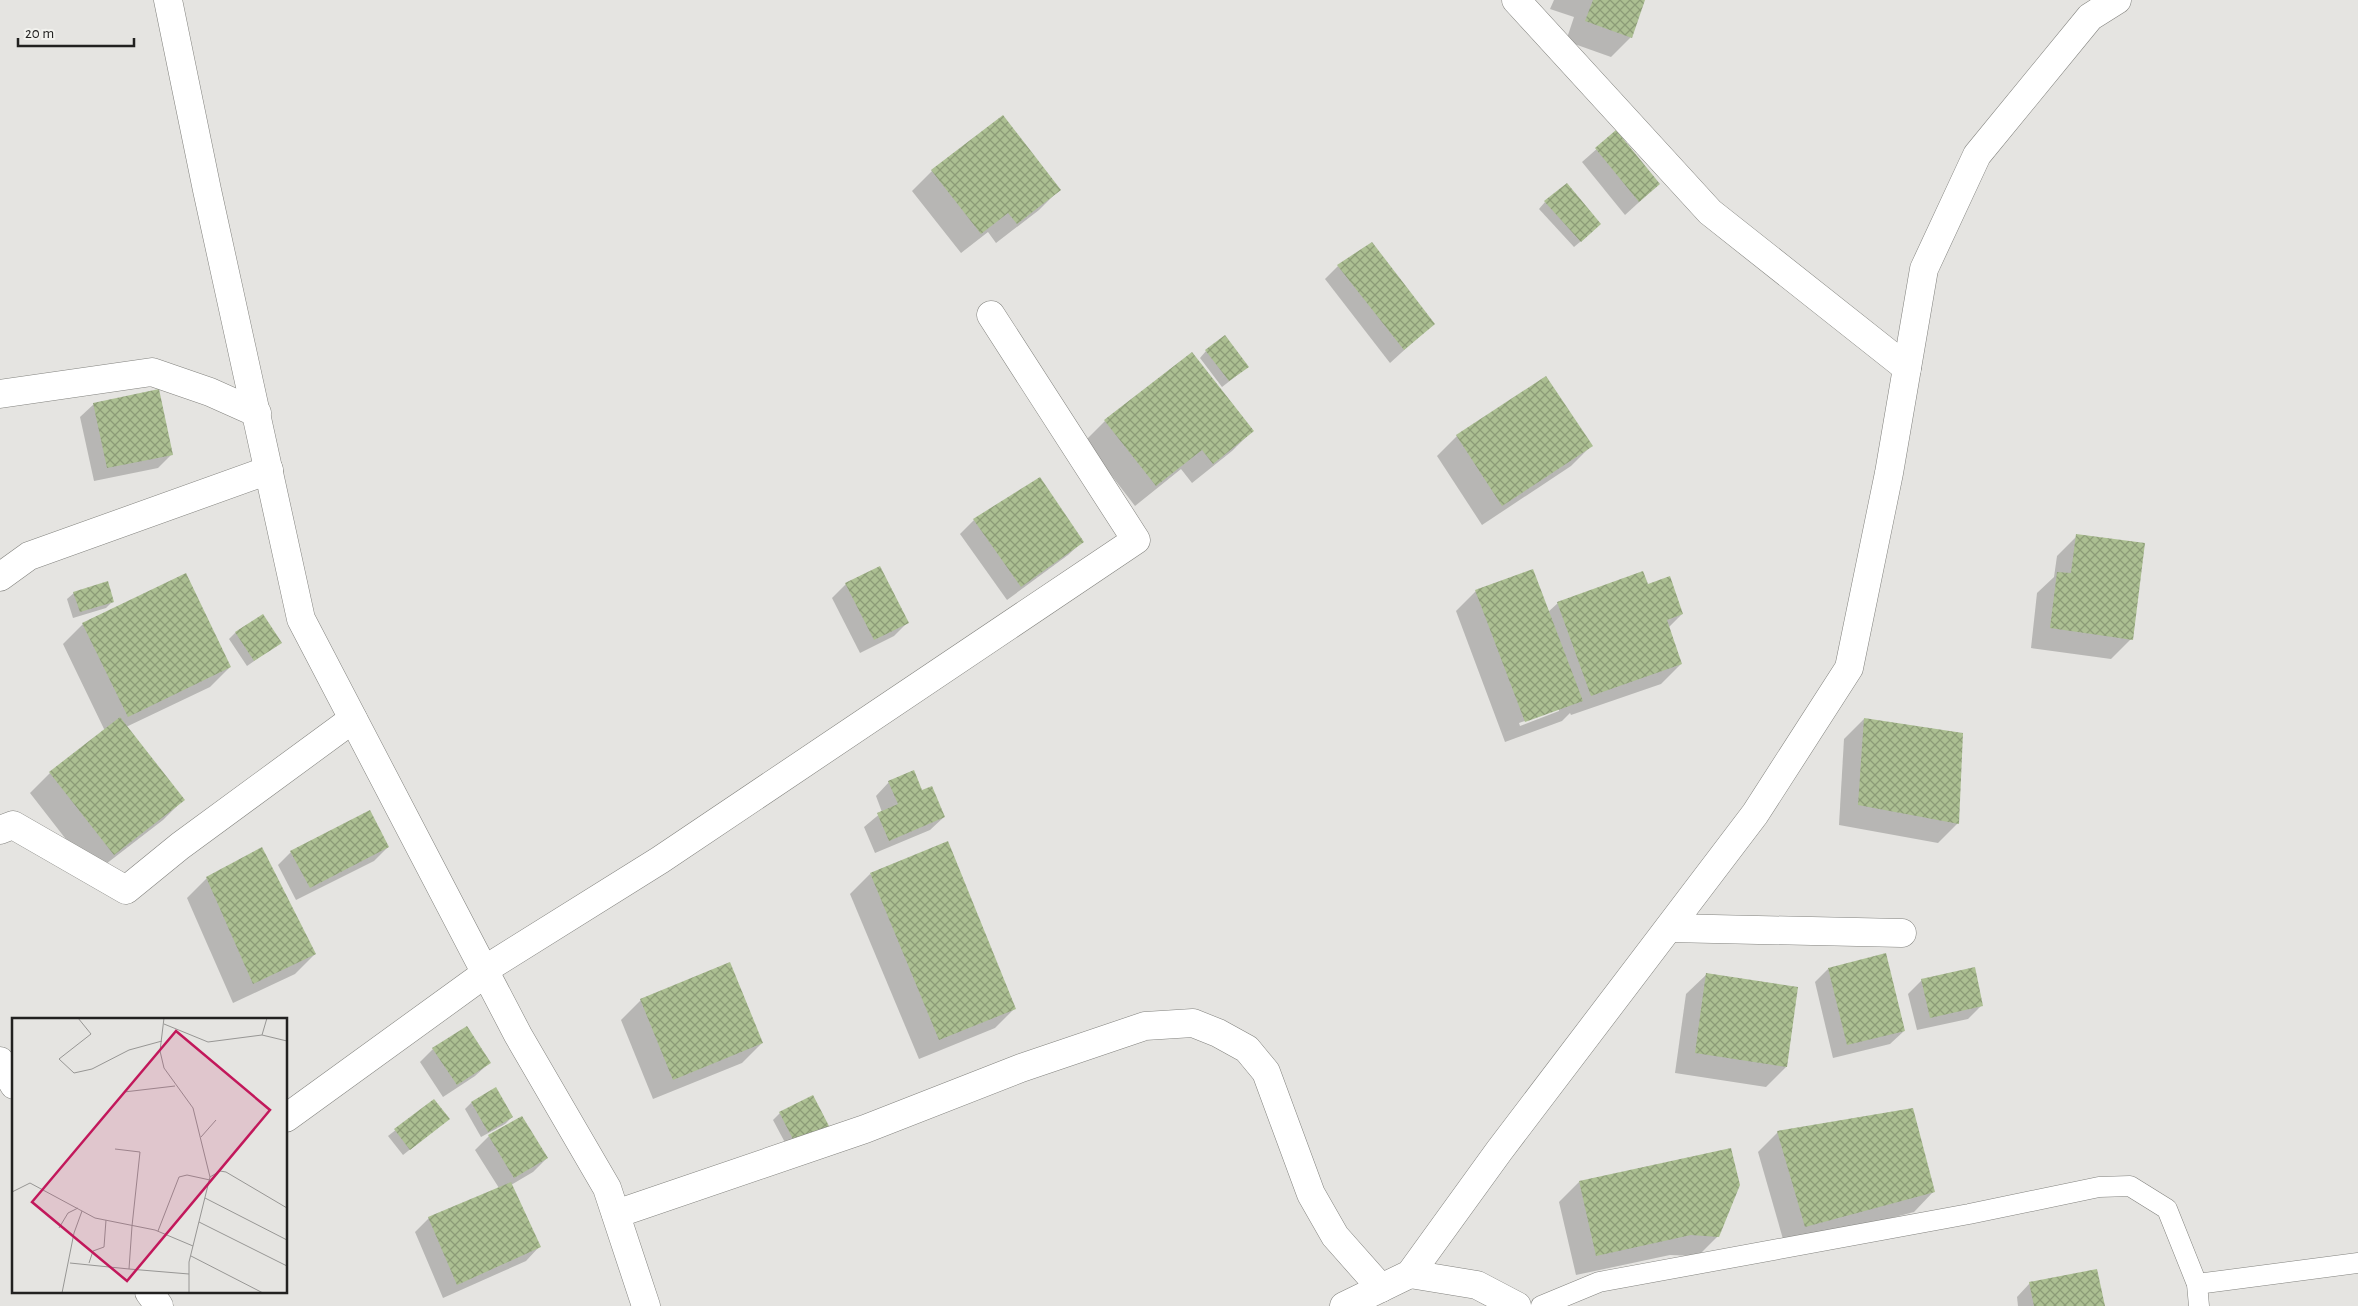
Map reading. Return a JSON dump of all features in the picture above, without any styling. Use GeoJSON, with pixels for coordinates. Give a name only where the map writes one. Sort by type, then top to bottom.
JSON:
{"type":"FeatureCollection","features":[{"type":"Feature","properties":{"kind":"street"},"geometry":{"type":"LineString","coordinates":[[168,0],[207,190],[301,619],[518,1035],[607,1188],[646,1306]]}},
{"type":"Feature","properties":{"kind":"street"},"geometry":{"type":"LineString","coordinates":[[1516,0],[1710,212],[1907,368]]}},
{"type":"Feature","properties":{"kind":"street"},"geometry":{"type":"LineString","coordinates":[[1344,1306],[1410,1274],[1499,1151],[1755,814],[1849,668],[1889,473],[1924,269],[1977,155],[2090,17],[2117,0]]}},
{"type":"Feature","properties":{"kind":"street"},"geometry":{"type":"LineString","coordinates":[[288,1117],[485,972],[660,860],[1136,540],[991,315]]}},
{"type":"Feature","properties":{"kind":"street"},"geometry":{"type":"LineString","coordinates":[[0,394],[152,372],[210,392],[257,413]]}},
{"type":"Feature","properties":{"kind":"street"},"geometry":{"type":"LineString","coordinates":[[0,577],[29,556],[269,470]]}},
{"type":"Feature","properties":{"kind":"street"},"geometry":{"type":"LineString","coordinates":[[0,830],[13,825],[126,890],[180,846],[353,719]]}},
{"type":"Feature","properties":{"kind":"street"},"geometry":{"type":"LineString","coordinates":[[1668,928],[1902,933]]}},
{"type":"Feature","properties":{"kind":"street"},"geometry":{"type":"LineString","coordinates":[[616,1214],[865,1129],[1021,1068],[1146,1026],[1193,1023],[1218,1033],[1247,1050],[1266,1072],[1311,1194],[1335,1236],[1381,1288]]}},
{"type":"Feature","properties":{"kind":"street"},"geometry":{"type":"LineString","coordinates":[[0,1061],[12,1082]]}},
{"type":"Feature","properties":{"kind":"street"},"geometry":{"type":"LineString","coordinates":[[1410,1274],[1477,1285],[1516,1306]]}},
{"type":"Feature","properties":{"kind":"street"},"geometry":{"type":"LineString","coordinates":[[150,1294],[159,1306]]}},
{"type":"Feature","properties":{"kind":"lane"},"geometry":{"type":"LineString","coordinates":[[1541,1306],[1599,1282],[1969,1214],[2099,1187],[2130,1186],[2167,1209],[2197,1284],[2199,1306]]}},
{"type":"Feature","properties":{"kind":"lane"},"geometry":{"type":"LineString","coordinates":[[2197,1284],[2358,1263]]}},
{"type":"Feature","properties":{"kind":"building"},"geometry":{"type":"Polygon","coordinates":[[[1593,0],[1645,0],[1632,38],[1585,21],[1593,0]]]}},
{"type":"Feature","properties":{"kind":"building"},"geometry":{"type":"Polygon","coordinates":[[[1003,115],[1061,190],[1017,224],[1008,213],[981,234],[931,170],[1003,115]]]}},
{"type":"Feature","properties":{"kind":"building"},"geometry":{"type":"Polygon","coordinates":[[[1616,130],[1660,184],[1639,202],[1595,148],[1616,130]]]}},
{"type":"Feature","properties":{"kind":"building"},"geometry":{"type":"Polygon","coordinates":[[[1567,183],[1601,224],[1581,242],[1544,201],[1567,183]]]}},
{"type":"Feature","properties":{"kind":"building"},"geometry":{"type":"Polygon","coordinates":[[[1372,242],[1435,324],[1404,350],[1337,265],[1372,242]]]}},
{"type":"Feature","properties":{"kind":"building"},"geometry":{"type":"Polygon","coordinates":[[[1225,335],[1249,367],[1229,381],[1205,350],[1225,335]]]}},
{"type":"Feature","properties":{"kind":"building"},"geometry":{"type":"Polygon","coordinates":[[[1192,352],[1254,431],[1213,464],[1202,450],[1156,486],[1104,420],[1192,352]]]}},
{"type":"Feature","properties":{"kind":"building"},"geometry":{"type":"Polygon","coordinates":[[[1546,376],[1593,446],[1502,506],[1456,435],[1546,376]]]}},
{"type":"Feature","properties":{"kind":"building"},"geometry":{"type":"Polygon","coordinates":[[[159,389],[173,455],[107,468],[93,403],[159,389]]]}},
{"type":"Feature","properties":{"kind":"building"},"geometry":{"type":"Polygon","coordinates":[[[1040,477],[1084,542],[1021,587],[973,519],[1040,477]]]}},
{"type":"Feature","properties":{"kind":"building"},"geometry":{"type":"Polygon","coordinates":[[[2076,534],[2145,543],[2133,640],[2050,628],[2057,572],[2071,573],[2076,534]]]}},
{"type":"Feature","properties":{"kind":"building"},"geometry":{"type":"Polygon","coordinates":[[[880,566],[909,623],[874,640],[845,583],[880,566]]]}},
{"type":"Feature","properties":{"kind":"building"},"geometry":{"type":"Polygon","coordinates":[[[1533,569],[1583,701],[1525,722],[1475,590],[1533,569]]]}},
{"type":"Feature","properties":{"kind":"building"},"geometry":{"type":"Polygon","coordinates":[[[1643,571],[1648,584],[1670,576],[1683,614],[1667,620],[1682,664],[1591,696],[1557,602],[1643,571]]]}},
{"type":"Feature","properties":{"kind":"building"},"geometry":{"type":"Polygon","coordinates":[[[186,573],[231,667],[128,717],[82,623],[186,573]]]}},
{"type":"Feature","properties":{"kind":"building"},"geometry":{"type":"Polygon","coordinates":[[[108,581],[114,602],[80,612],[73,592],[108,581]]]}},
{"type":"Feature","properties":{"kind":"building"},"geometry":{"type":"Polygon","coordinates":[[[263,614],[282,643],[254,661],[235,632],[263,614]]]}},
{"type":"Feature","properties":{"kind":"building"},"geometry":{"type":"Polygon","coordinates":[[[120,717],[185,800],[114,855],[49,772],[120,717]]]}},
{"type":"Feature","properties":{"kind":"building"},"geometry":{"type":"Polygon","coordinates":[[[1864,718],[1963,733],[1959,824],[1858,805],[1864,718]]]}},
{"type":"Feature","properties":{"kind":"building"},"geometry":{"type":"Polygon","coordinates":[[[914,770],[922,790],[932,786],[945,817],[889,841],[877,813],[898,804],[888,781],[914,770]]]}},
{"type":"Feature","properties":{"kind":"building"},"geometry":{"type":"Polygon","coordinates":[[[370,810],[389,847],[310,888],[290,851],[370,810]]]}},
{"type":"Feature","properties":{"kind":"building"},"geometry":{"type":"Polygon","coordinates":[[[948,841],[1016,1009],[939,1040],[870,873],[948,841]]]}},
{"type":"Feature","properties":{"kind":"building"},"geometry":{"type":"Polygon","coordinates":[[[262,847],[316,954],[253,984],[206,877],[262,847]]]}},
{"type":"Feature","properties":{"kind":"building"},"geometry":{"type":"Polygon","coordinates":[[[1886,953],[1905,1031],[1847,1045],[1828,968],[1886,953]]]}},
{"type":"Feature","properties":{"kind":"building"},"geometry":{"type":"Polygon","coordinates":[[[730,962],[763,1043],[673,1080],[640,999],[730,962]]]}},
{"type":"Feature","properties":{"kind":"building"},"geometry":{"type":"Polygon","coordinates":[[[1975,967],[1983,1006],[1930,1018],[1921,979],[1975,967]]]}},
{"type":"Feature","properties":{"kind":"building"},"geometry":{"type":"Polygon","coordinates":[[[1706,973],[1798,987],[1787,1067],[1695,1053],[1706,973]]]}},
{"type":"Feature","properties":{"kind":"building"},"geometry":{"type":"Polygon","coordinates":[[[467,1026],[491,1063],[457,1085],[432,1048],[467,1026]]]}},
{"type":"Feature","properties":{"kind":"building"},"geometry":{"type":"Polygon","coordinates":[[[496,1087],[513,1117],[488,1132],[471,1102],[496,1087]]]}},
{"type":"Feature","properties":{"kind":"building"},"geometry":{"type":"Polygon","coordinates":[[[813,1095],[830,1128],[796,1145],[779,1112],[813,1095]]]}},
{"type":"Feature","properties":{"kind":"building"},"geometry":{"type":"Polygon","coordinates":[[[434,1099],[450,1119],[410,1150],[394,1129],[434,1099]]]}},
{"type":"Feature","properties":{"kind":"building"},"geometry":{"type":"Polygon","coordinates":[[[1913,1108],[1935,1192],[1805,1227],[1777,1131],[1913,1108]]]}},
{"type":"Feature","properties":{"kind":"building"},"geometry":{"type":"Polygon","coordinates":[[[522,1116],[548,1158],[514,1178],[488,1135],[522,1116]]]}},
{"type":"Feature","properties":{"kind":"building"},"geometry":{"type":"Polygon","coordinates":[[[1731,1148],[1740,1185],[1719,1237],[1691,1235],[1596,1256],[1579,1181],[1731,1148]]]}},
{"type":"Feature","properties":{"kind":"building"},"geometry":{"type":"Polygon","coordinates":[[[511,1182],[541,1247],[457,1285],[428,1217],[511,1182]]]}},
{"type":"Feature","properties":{"kind":"building"},"geometry":{"type":"Polygon","coordinates":[[[2097,1269],[2105,1306],[2034,1306],[2029,1282],[2097,1269]]]}}]}
